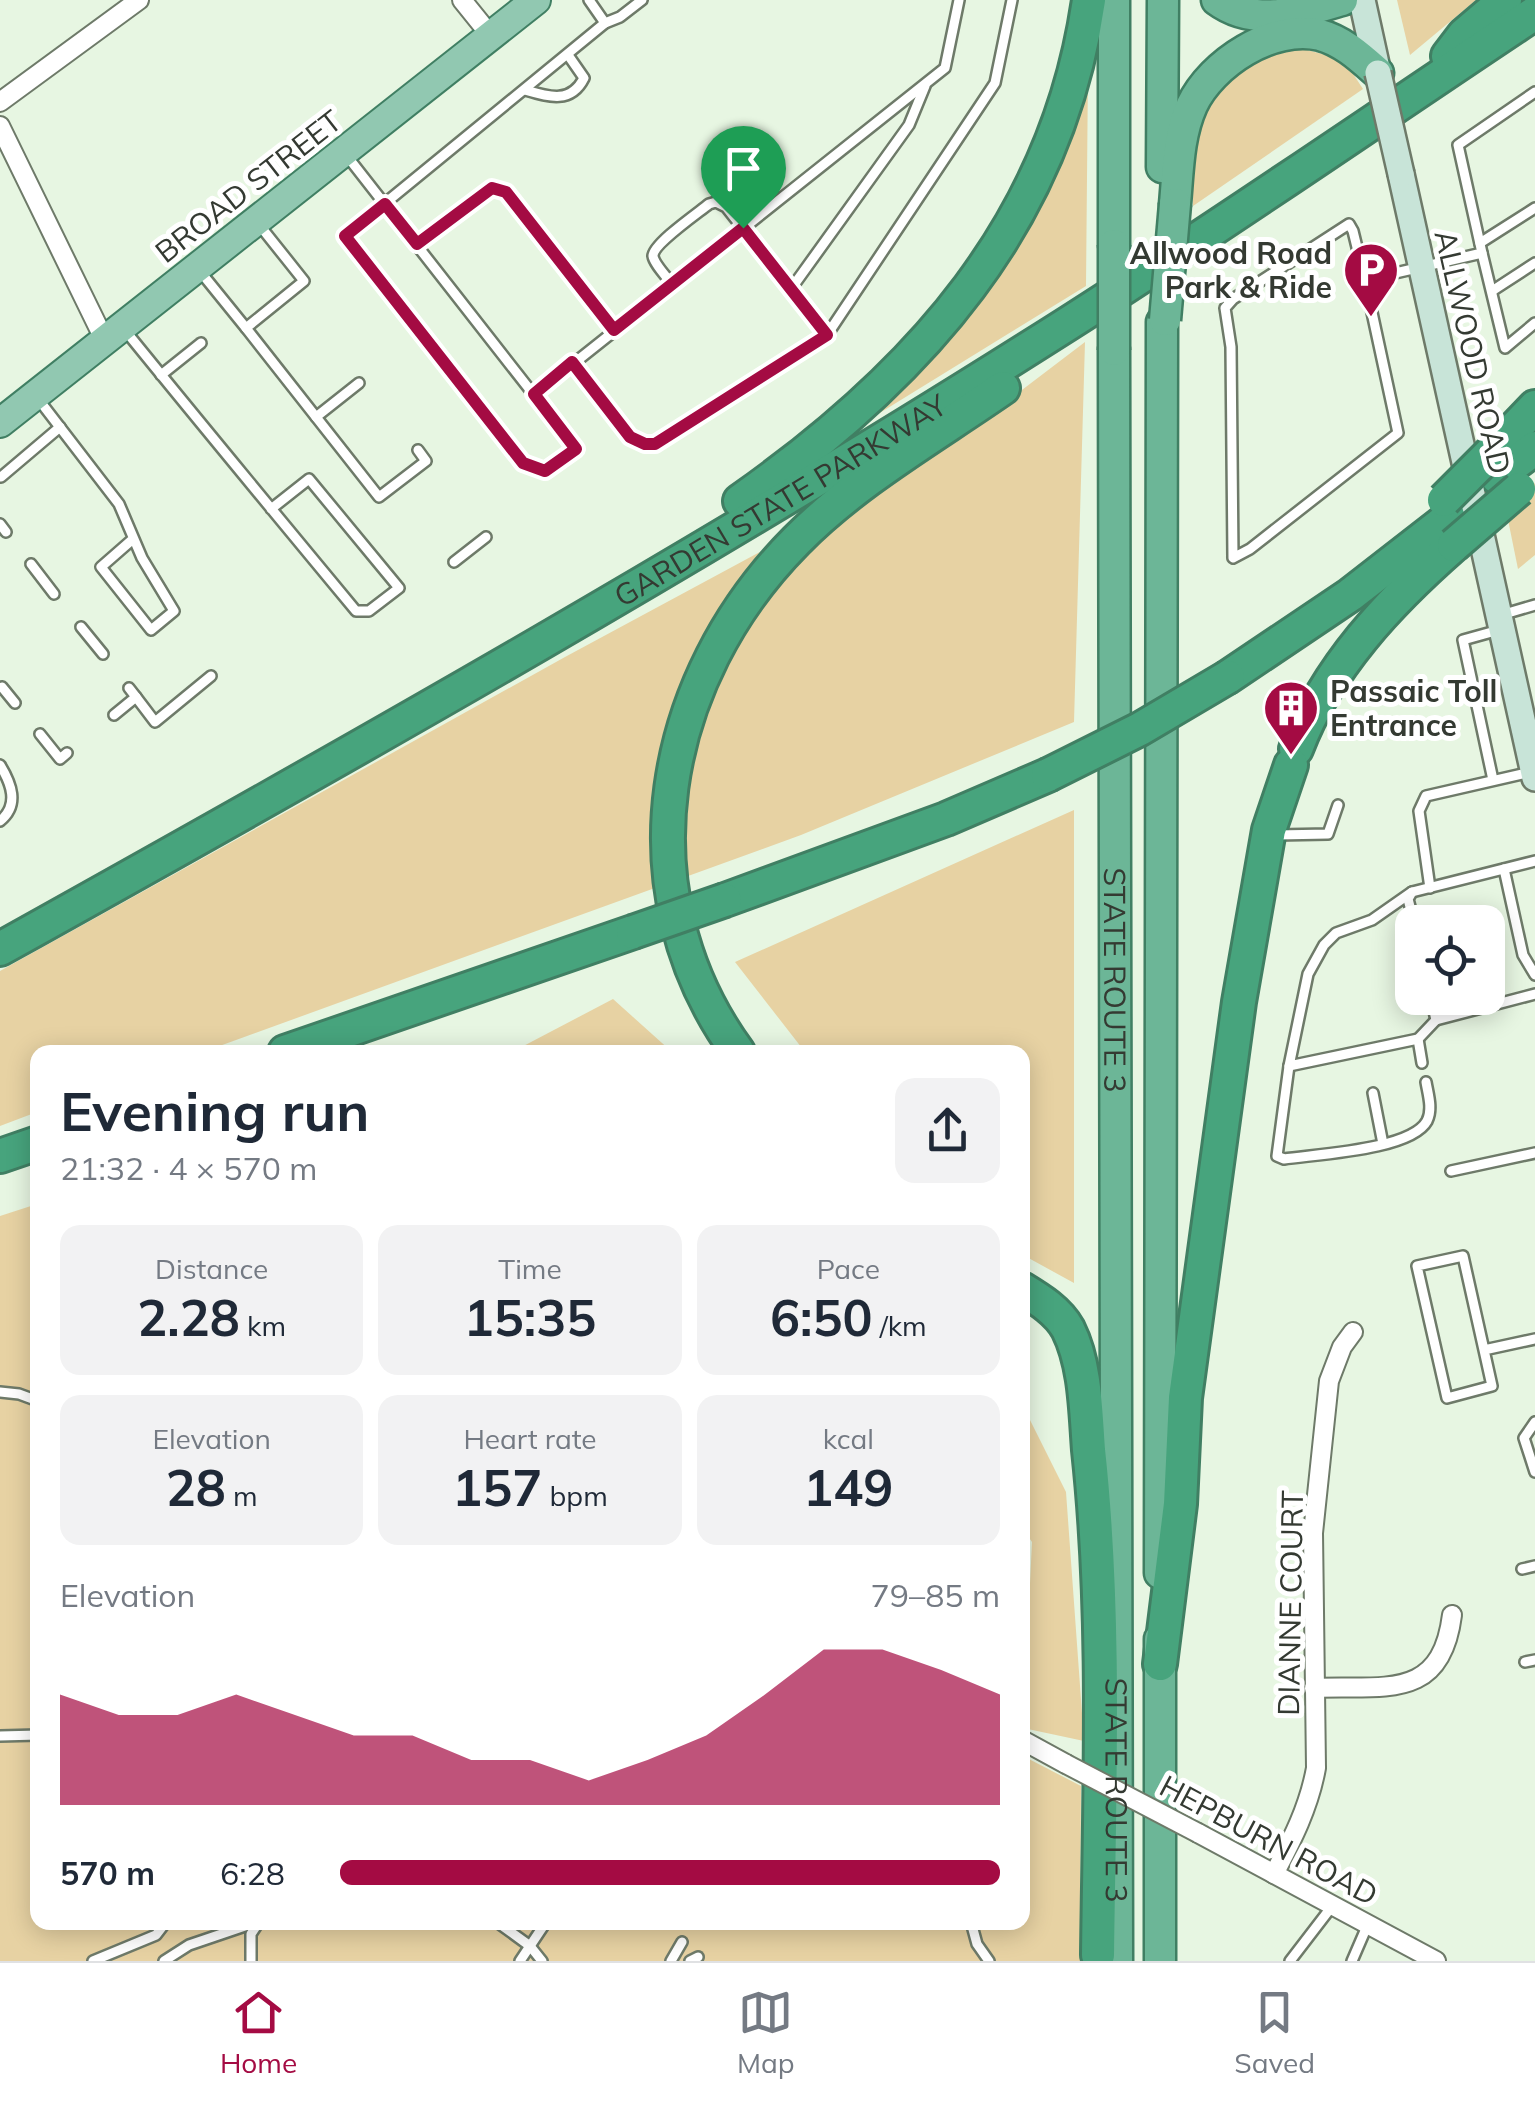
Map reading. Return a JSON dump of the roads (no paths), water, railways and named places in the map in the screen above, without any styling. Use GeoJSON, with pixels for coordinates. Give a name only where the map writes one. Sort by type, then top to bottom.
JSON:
{"type":"FeatureCollection","features":[{"type":"Feature","properties":{"kind":"highway"},"geometry":{"type":"LineString","coordinates":[[522,655],[810,452],[912,356],[955,306],[1010,230],[1046,157],[1073,86],[1090,0]]}},
{"type":"Feature","properties":{"kind":"highway","name":"STATE ROUTE 3"},"geometry":{"type":"LineString","coordinates":[[1101,1960],[1114,0]]}},
{"type":"Feature","properties":{"kind":"highway","name":"STATE ROUTE 3"},"geometry":{"type":"LineString","coordinates":[[1160,1961],[1162,359],[1169,207],[1163,0]]}},
{"type":"Feature","properties":{"kind":"highway"},"geometry":{"type":"LineString","coordinates":[[1217,0],[1242,13],[1269,16],[1356,4]]}},
{"type":"Feature","properties":{"kind":"highway"},"geometry":{"type":"LineString","coordinates":[[1424,87],[1464,35],[1505,0]]}},
{"type":"Feature","properties":{"kind":"highway"},"geometry":{"type":"LineString","coordinates":[[1169,207],[1182,138],[1199,92],[1216,71],[1258,45],[1298,34],[1356,4]]}},
{"type":"Feature","properties":{"kind":"highway","name":"GARDEN STATE PARKWAY"},"geometry":{"type":"LineString","coordinates":[[0,949],[522,655],[776,504],[1202,237],[1535,13]]}},
{"type":"Feature","properties":{"kind":"highway"},"geometry":{"type":"LineString","coordinates":[[1298,34],[1319,35],[1345,46],[1378,73]]}},
{"type":"Feature","properties":{"kind":"highway"},"geometry":{"type":"LineString","coordinates":[[733,1045],[709,1008],[686,954],[670,880],[667,816],[673,771],[695,691],[718,644],[766,573],[812,526],[868,482],[1046,358],[1202,237]]}},
{"type":"Feature","properties":{"kind":"highway"},"geometry":{"type":"LineString","coordinates":[[1511,474],[1535,407]]}},
{"type":"Feature","properties":{"kind":"highway"},"geometry":{"type":"LineString","coordinates":[[305,1045],[932,825],[1048,775],[1140,729],[1238,671],[1350,596],[1511,474],[1535,448]]}},
{"type":"Feature","properties":{"kind":"highway"},"geometry":{"type":"LineString","coordinates":[[1160,1664],[1180,1504],[1185,1398],[1199,1282],[1238,1002],[1268,838],[1293,757],[1315,706],[1336,671],[1411,582],[1449,521]]}},
{"type":"Feature","properties":{"kind":"highway"},"geometry":{"type":"LineString","coordinates":[[0,1156],[30,1145]]}},
{"type":"Feature","properties":{"kind":"highway"},"geometry":{"type":"LineString","coordinates":[[1030,1295],[1059,1317],[1070,1334],[1083,1388],[1097,1547],[1101,1960]]}},
{"type":"Feature","properties":{"kind":"highway"},"geometry":{"type":"LineString","coordinates":[[1030,1316],[1059,1331],[1076,1358]]}},
{"type":"Feature","properties":{"kind":"main road","name":"BROAD STREET"},"geometry":{"type":"LineString","coordinates":[[0,422],[536,0]]}},
{"type":"Feature","properties":{"kind":"main road","name":"ALLWOOD ROAD"},"geometry":{"type":"LineString","coordinates":[[1356,4],[1378,73],[1534,774]]}},
{"type":"Feature","properties":{"kind":"street"},"geometry":{"type":"LineString","coordinates":[[0,102],[138,0]]}},
{"type":"Feature","properties":{"kind":"street"},"geometry":{"type":"LineString","coordinates":[[462,0],[491,36]]}},
{"type":"Feature","properties":{"kind":"street"},"geometry":{"type":"LineString","coordinates":[[0,126],[114,334]]}},
{"type":"Feature","properties":{"kind":"street","name":"DIANNE COURT"},"geometry":{"type":"LineString","coordinates":[[1274,1874],[1296,1831],[1316,1768],[1313,1533],[1329,1380],[1342,1347],[1353,1332]]}},
{"type":"Feature","properties":{"kind":"street"},"geometry":{"type":"LineString","coordinates":[[1314,1688],[1412,1682],[1426,1674],[1446,1650],[1452,1615]]}},
{"type":"Feature","properties":{"kind":"street","name":"HEPBURN ROAD"},"geometry":{"type":"LineString","coordinates":[[1030,1744],[1436,1961]]}},
{"type":"Feature","properties":{"kind":"lane"},"geometry":{"type":"LineString","coordinates":[[589,0],[605,23]]}},
{"type":"Feature","properties":{"kind":"lane"},"geometry":{"type":"LineString","coordinates":[[344,152],[385,204],[417,244],[576,449],[545,471],[523,463],[345,236],[385,204],[525,90],[605,23],[642,0]]}},
{"type":"Feature","properties":{"kind":"lane"},"geometry":{"type":"LineString","coordinates":[[534,394],[944,68],[958,0]]}},
{"type":"Feature","properties":{"kind":"lane"},"geometry":{"type":"LineString","coordinates":[[572,362],[630,437],[655,444],[827,335],[995,84],[1012,0]]}},
{"type":"Feature","properties":{"kind":"lane"},"geometry":{"type":"LineString","coordinates":[[525,90],[562,98],[571,94],[584,78],[568,54]]}},
{"type":"Feature","properties":{"kind":"lane"},"geometry":{"type":"LineString","coordinates":[[791,289],[909,125],[926,83]]}},
{"type":"Feature","properties":{"kind":"lane"},"geometry":{"type":"LineString","coordinates":[[1535,92],[1458,145],[1505,348],[1535,323]]}},
{"type":"Feature","properties":{"kind":"lane"},"geometry":{"type":"LineString","coordinates":[[417,244],[492,188],[506,192],[614,330]]}},
{"type":"Feature","properties":{"kind":"lane"},"geometry":{"type":"LineString","coordinates":[[672,284],[653,253],[716,202],[726,207],[827,335]]}},
{"type":"Feature","properties":{"kind":"lane"},"geometry":{"type":"LineString","coordinates":[[1365,280],[1481,248],[1535,208]]}},
{"type":"Feature","properties":{"kind":"lane"},"geometry":{"type":"LineString","coordinates":[[246,328],[304,281],[256,221]]}},
{"type":"Feature","properties":{"kind":"lane"},"geometry":{"type":"LineString","coordinates":[[1349,224],[1365,280],[1398,433],[1250,549],[1233,558],[1231,347],[1225,308],[1349,224]]}},
{"type":"Feature","properties":{"kind":"lane"},"geometry":{"type":"LineString","coordinates":[[1492,291],[1535,263]]}},
{"type":"Feature","properties":{"kind":"lane"},"geometry":{"type":"LineString","coordinates":[[197,268],[378,497],[426,460],[418,450]]}},
{"type":"Feature","properties":{"kind":"lane"},"geometry":{"type":"LineString","coordinates":[[114,334],[161,375],[271,509],[356,611],[369,611],[399,588],[308,479],[271,509]]}},
{"type":"Feature","properties":{"kind":"lane"},"geometry":{"type":"LineString","coordinates":[[161,375],[202,343]]}},
{"type":"Feature","properties":{"kind":"lane"},"geometry":{"type":"LineString","coordinates":[[316,418],[359,384]]}},
{"type":"Feature","properties":{"kind":"lane"},"geometry":{"type":"LineString","coordinates":[[34,394],[119,504],[133,539],[174,611],[151,630],[101,567],[133,539]]}},
{"type":"Feature","properties":{"kind":"lane"},"geometry":{"type":"LineString","coordinates":[[1,477],[60,427]]}},
{"type":"Feature","properties":{"kind":"lane"},"geometry":{"type":"LineString","coordinates":[[385,475],[393,486]]}},
{"type":"Feature","properties":{"kind":"lane"},"geometry":{"type":"LineString","coordinates":[[454,562],[486,537]]}},
{"type":"Feature","properties":{"kind":"lane"},"geometry":{"type":"LineString","coordinates":[[31,564],[54,594]]}},
{"type":"Feature","properties":{"kind":"lane"},"geometry":{"type":"LineString","coordinates":[[1493,780],[1463,640],[1535,606]]}},
{"type":"Feature","properties":{"kind":"lane"},"geometry":{"type":"LineString","coordinates":[[81,626],[103,654]]}},
{"type":"Feature","properties":{"kind":"lane"},"geometry":{"type":"LineString","coordinates":[[114,715],[132,692],[155,722],[211,676]]}},
{"type":"Feature","properties":{"kind":"lane"},"geometry":{"type":"LineString","coordinates":[[2,688],[15,704]]}},
{"type":"Feature","properties":{"kind":"lane"},"geometry":{"type":"LineString","coordinates":[[40,734],[60,759],[67,753]]}},
{"type":"Feature","properties":{"kind":"lane"},"geometry":{"type":"LineString","coordinates":[[0,765],[12,784],[12,803],[7,816],[0,821]]}},
{"type":"Feature","properties":{"kind":"lane"},"geometry":{"type":"LineString","coordinates":[[1430,888],[1418,810],[1421,800],[1493,780],[1534,774]]}},
{"type":"Feature","properties":{"kind":"lane"},"geometry":{"type":"LineString","coordinates":[[1268,838],[1283,833],[1328,834],[1338,805]]}},
{"type":"Feature","properties":{"kind":"lane"},"geometry":{"type":"LineString","coordinates":[[1426,1082],[1430,1114],[1416,1134],[1383,1144],[1284,1159],[1276,1156],[1303,993],[1324,945],[1336,933],[1372,920],[1412,892],[1535,861]]}},
{"type":"Feature","properties":{"kind":"lane"},"geometry":{"type":"LineString","coordinates":[[1504,869],[1523,954],[1535,975]]}},
{"type":"Feature","properties":{"kind":"lane"},"geometry":{"type":"LineString","coordinates":[[1410,905],[1412,892]]}},
{"type":"Feature","properties":{"kind":"lane"},"geometry":{"type":"LineString","coordinates":[[1289,1066],[1418,1039],[1436,1020],[1535,994]]}},
{"type":"Feature","properties":{"kind":"lane"},"geometry":{"type":"LineString","coordinates":[[1435,1015],[1436,1020]]}},
{"type":"Feature","properties":{"kind":"lane"},"geometry":{"type":"LineString","coordinates":[[1418,1039],[1422,1064]]}},
{"type":"Feature","properties":{"kind":"lane"},"geometry":{"type":"LineString","coordinates":[[1372,1093],[1383,1144]]}},
{"type":"Feature","properties":{"kind":"lane"},"geometry":{"type":"LineString","coordinates":[[1451,1171],[1535,1153]]}},
{"type":"Feature","properties":{"kind":"lane"},"geometry":{"type":"LineString","coordinates":[[1463,1256],[1484,1350],[1492,1386],[1446,1398],[1417,1266],[1463,1256]]}},
{"type":"Feature","properties":{"kind":"lane"},"geometry":{"type":"LineString","coordinates":[[1484,1350],[1535,1339]]}},
{"type":"Feature","properties":{"kind":"lane"},"geometry":{"type":"LineString","coordinates":[[0,1392],[30,1398]]}},
{"type":"Feature","properties":{"kind":"lane"},"geometry":{"type":"LineString","coordinates":[[1535,1422],[1524,1438],[1535,1472]]}},
{"type":"Feature","properties":{"kind":"lane"},"geometry":{"type":"LineString","coordinates":[[1522,1569],[1535,1566]]}},
{"type":"Feature","properties":{"kind":"lane"},"geometry":{"type":"LineString","coordinates":[[0,1736],[30,1735]]}},
{"type":"Feature","properties":{"kind":"lane"},"geometry":{"type":"LineString","coordinates":[[1290,1961],[1333,1905]]}},
{"type":"Feature","properties":{"kind":"lane"},"geometry":{"type":"LineString","coordinates":[[1352,1961],[1368,1924]]}},
{"type":"Feature","properties":{"kind":"lane"},"geometry":{"type":"LineString","coordinates":[[93,1961],[160,1930]]}},
{"type":"Feature","properties":{"kind":"lane"},"geometry":{"type":"LineString","coordinates":[[164,1961],[188,1946],[235,1930]]}},
{"type":"Feature","properties":{"kind":"lane"},"geometry":{"type":"LineString","coordinates":[[252,1961],[254,1930]]}},
{"type":"Feature","properties":{"kind":"lane"},"geometry":{"type":"LineString","coordinates":[[508,1930],[542,1961]]}},
{"type":"Feature","properties":{"kind":"lane"},"geometry":{"type":"LineString","coordinates":[[520,1961],[541,1930]]}},
{"type":"Feature","properties":{"kind":"lane"},"geometry":{"type":"LineString","coordinates":[[973,1930],[989,1961]]}},
{"type":"Feature","properties":{"kind":"lane"},"geometry":{"type":"LineString","coordinates":[[671,1961],[682,1942]]}},
{"type":"Feature","properties":{"kind":"place","name":"Allwood Road Park & Ride"},"geometry":{"type":"Point","coordinates":[1371,319]}},
{"type":"Feature","properties":{"kind":"place","name":"Passaic Toll Entrance"},"geometry":{"type":"Point","coordinates":[1291,757]}}]}
